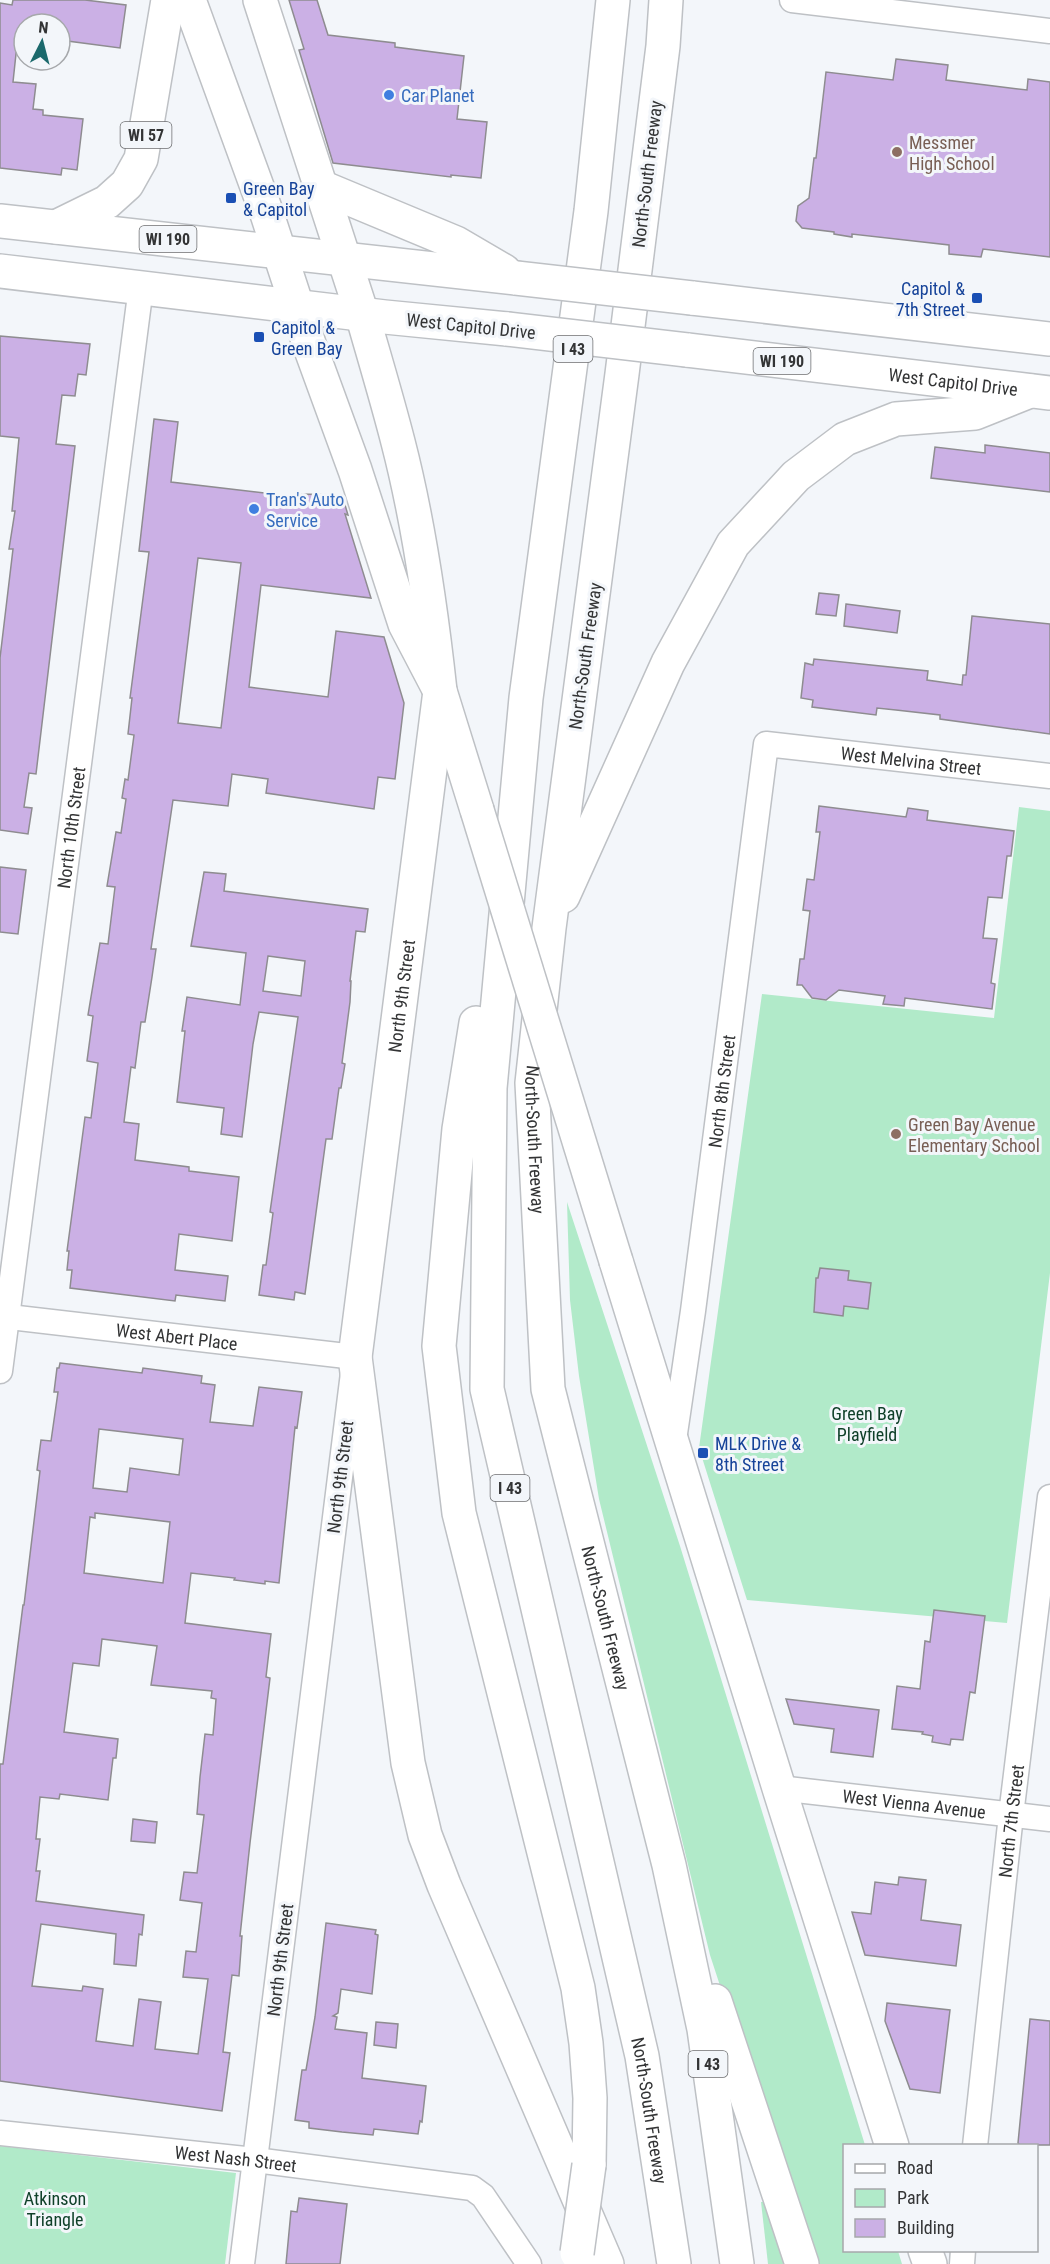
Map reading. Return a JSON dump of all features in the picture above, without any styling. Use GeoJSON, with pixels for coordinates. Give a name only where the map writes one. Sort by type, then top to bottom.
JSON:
{"type":"FeatureCollection","features":[{"type":"Feature","properties":{"kind":"main road","name":"WI 57"},"geometry":{"type":"LineString","coordinates":[[56,227],[107,202],[127,184],[141,159],[168,0]]}},
{"type":"Feature","properties":{"kind":"main road"},"geometry":{"type":"LineString","coordinates":[[189,0],[280,252],[309,344],[355,470],[405,624],[440,691],[674,1442],[779,1788],[892,2144]]}},
{"type":"Feature","properties":{"kind":"main road"},"geometry":{"type":"LineString","coordinates":[[260,0],[342,259],[362,314],[399,443],[432,618],[440,691]]}},
{"type":"Feature","properties":{"kind":"main road","name":"North-South Freeway"},"geometry":{"type":"LineString","coordinates":[[613,0],[591,211],[526,698],[490,1088],[487,1389],[642,2056],[674,2264]]}},
{"type":"Feature","properties":{"kind":"main road","name":"North-South Freeway"},"geometry":{"type":"LineString","coordinates":[[666,0],[663,46],[621,386],[549,928],[532,1083],[548,1389],[669,1865],[704,2029],[737,2264]]}},
{"type":"Feature","properties":{"kind":"main road"},"geometry":{"type":"LineString","coordinates":[[663,46],[677,0]]}},
{"type":"Feature","properties":{"kind":"main road"},"geometry":{"type":"LineString","coordinates":[[319,186],[456,243],[516,278]]}},
{"type":"Feature","properties":{"kind":"main road"},"geometry":{"type":"LineString","coordinates":[[0,221],[56,227]]}},
{"type":"Feature","properties":{"kind":"main road","name":"WI 190"},"geometry":{"type":"LineString","coordinates":[[56,227],[1050,339]]}},
{"type":"Feature","properties":{"kind":"main road","name":"West Capitol Drive"},"geometry":{"type":"LineString","coordinates":[[0,271],[1040,392]]}},
{"type":"Feature","properties":{"kind":"main road"},"geometry":{"type":"LineString","coordinates":[[549,928],[668,663],[733,544],[796,476],[845,439],[896,419],[975,413],[1040,392]]}},
{"type":"Feature","properties":{"kind":"main road","name":"North 9th Street"},"geometry":{"type":"LineString","coordinates":[[355,1357],[440,691]]}},
{"type":"Feature","properties":{"kind":"main road"},"geometry":{"type":"LineString","coordinates":[[526,698],[459,1129],[439,1346],[459,1513],[578,1988],[591,2098],[587,2260]]}},
{"type":"Feature","properties":{"kind":"main road"},"geometry":{"type":"LineString","coordinates":[[355,1357],[408,1763],[425,1835],[587,2260]]}},
{"type":"Feature","properties":{"kind":"main road"},"geometry":{"type":"LineString","coordinates":[[669,1865],[802,2264]]}},
{"type":"Feature","properties":{"kind":"street"},"geometry":{"type":"LineString","coordinates":[[792,0],[864,4],[1050,30]]}},
{"type":"Feature","properties":{"kind":"street","name":"North 10th Street"},"geometry":{"type":"LineString","coordinates":[[0,1371],[3,1316],[141,286]]}},
{"type":"Feature","properties":{"kind":"street","name":"North 8th Street"},"geometry":{"type":"LineString","coordinates":[[674,1442],[766,744],[772,744]]}},
{"type":"Feature","properties":{"kind":"street","name":"West Melvina Street"},"geometry":{"type":"LineString","coordinates":[[772,744],[1050,776]]}},
{"type":"Feature","properties":{"kind":"street","name":"West Abert Place"},"geometry":{"type":"LineString","coordinates":[[3,1316],[355,1357]]}},
{"type":"Feature","properties":{"kind":"street","name":"North 9th Street"},"geometry":{"type":"LineString","coordinates":[[242,2264],[355,1357]]}},
{"type":"Feature","properties":{"kind":"street","name":"North 7th Street"},"geometry":{"type":"LineString","coordinates":[[975,2144],[1011,1815],[1050,1497]]}},
{"type":"Feature","properties":{"kind":"street","name":"West Vienna Avenue"},"geometry":{"type":"LineString","coordinates":[[779,1788],[1050,1819]]}},
{"type":"Feature","properties":{"kind":"street"},"geometry":{"type":"LineString","coordinates":[[966,2144],[978,2118]]}},
{"type":"Feature","properties":{"kind":"street","name":"West Nash Street"},"geometry":{"type":"LineString","coordinates":[[0,2133],[255,2160],[472,2188],[483,2196],[529,2264]]}},
{"type":"Feature","properties":{"kind":"green space","name":"Green Bay Playfield"},"geometry":{"type":"Polygon","coordinates":[[[1019,807],[1050,811],[1050,1273],[1007,1623],[747,1600],[699,1448],[762,994],[994,1018],[1019,807]]]}},
{"type":"Feature","properties":{"kind":"green space"},"geometry":{"type":"Polygon","coordinates":[[[567,1202],[680,1546],[865,2144],[843,2144],[843,2252],[898,2252],[902,2264],[811,2264],[710,1955],[599,1499],[579,1376],[570,1300],[567,1202]]]}},
{"type":"Feature","properties":{"kind":"green space","name":"Atkinson Triangle"},"geometry":{"type":"Polygon","coordinates":[[[0,2146],[236,2173],[225,2264],[0,2264],[0,2146]]]}},
{"type":"Feature","properties":{"kind":"green space"},"geometry":{"type":"Polygon","coordinates":[[[761,2202],[767,2202],[787,2264],[768,2264],[761,2202]]]}},
{"type":"Feature","properties":{"kind":"building"},"geometry":{"type":"Polygon","coordinates":[[[13,0],[85,0],[126,5],[120,48],[72,42],[72,12],[12,12],[13,82],[36,84],[33,109],[43,110],[43,115],[83,119],[77,170],[62,168],[61,175],[0,168],[0,3],[12,5],[13,0]]]}},
{"type":"Feature","properties":{"kind":"building","name":"Car Planet"},"geometry":{"type":"Polygon","coordinates":[[[289,0],[317,0],[328,35],[395,43],[395,47],[464,56],[457,119],[487,122],[481,178],[451,175],[451,177],[333,163],[299,50],[304,49],[289,0]]]}},
{"type":"Feature","properties":{"kind":"building"},"geometry":{"type":"Polygon","coordinates":[[[896,59],[948,65],[946,80],[1027,90],[1028,79],[1050,82],[1050,257],[983,249],[981,257],[949,254],[949,245],[852,234],[852,237],[802,228],[796,221],[798,206],[809,198],[826,72],[893,80],[896,59]]]}},
{"type":"Feature","properties":{"kind":"building"},"geometry":{"type":"Polygon","coordinates":[[[0,336],[90,344],[86,375],[78,374],[75,396],[62,395],[56,444],[75,446],[36,774],[29,773],[24,807],[32,808],[28,834],[0,830],[0,658],[13,549],[9,549],[15,511],[12,511],[19,438],[0,436],[0,336]]]}},
{"type":"Feature","properties":{"kind":"building"},"geometry":{"type":"Polygon","coordinates":[[[154,419],[178,422],[171,482],[298,497],[298,494],[342,495],[348,515],[345,514],[371,598],[261,585],[249,687],[328,697],[336,631],[384,637],[404,703],[395,779],[378,777],[374,809],[266,793],[268,779],[232,774],[228,806],[173,800],[151,949],[156,949],[152,977],[145,1022],[141,1022],[135,1068],[131,1067],[124,1122],[139,1124],[135,1160],[189,1167],[189,1171],[239,1177],[232,1241],[179,1234],[175,1270],[228,1276],[225,1301],[176,1295],[175,1301],[70,1288],[72,1270],[67,1270],[69,1251],[67,1251],[85,1117],[91,1118],[98,1063],[87,1061],[93,1016],[88,1015],[100,943],[108,944],[115,887],[107,886],[116,832],[121,833],[126,799],[122,798],[125,779],[128,780],[134,735],[128,734],[132,698],[130,698],[149,552],[139,551],[154,419]],[[198,558],[178,723],[221,728],[241,563],[198,558]]]}},
{"type":"Feature","properties":{"kind":"building"},"geometry":{"type":"Polygon","coordinates":[[[985,445],[1050,453],[1050,492],[931,478],[935,447],[985,453],[985,445]]]}},
{"type":"Feature","properties":{"kind":"building"},"geometry":{"type":"Polygon","coordinates":[[[819,593],[839,595],[836,616],[816,614],[819,593]]]}},
{"type":"Feature","properties":{"kind":"building"},"geometry":{"type":"Polygon","coordinates":[[[846,604],[900,611],[897,633],[844,626],[846,604]]]}},
{"type":"Feature","properties":{"kind":"building"},"geometry":{"type":"Polygon","coordinates":[[[972,616],[1050,624],[1050,734],[940,719],[940,715],[896,710],[877,708],[876,715],[812,707],[813,700],[801,698],[805,663],[813,665],[814,659],[928,671],[927,680],[962,685],[963,675],[966,675],[972,616]]]}},
{"type":"Feature","properties":{"kind":"building"},"geometry":{"type":"Polygon","coordinates":[[[819,806],[906,817],[908,808],[928,811],[927,820],[1014,831],[1011,856],[1007,856],[1002,898],[988,897],[983,938],[997,939],[991,983],[995,984],[992,1009],[905,998],[904,1006],[883,1004],[885,996],[839,990],[826,1000],[812,998],[802,985],[797,985],[800,959],[804,959],[810,911],[803,910],[807,879],[814,880],[820,832],[816,832],[819,806]]]}},
{"type":"Feature","properties":{"kind":"building"},"geometry":{"type":"Polygon","coordinates":[[[0,867],[26,870],[18,934],[0,932],[0,867]]]}},
{"type":"Feature","properties":{"kind":"building"},"geometry":{"type":"Polygon","coordinates":[[[204,872],[226,874],[224,891],[368,909],[365,932],[356,931],[342,1063],[345,1064],[341,1088],[339,1088],[332,1139],[326,1139],[305,1294],[295,1292],[294,1300],[259,1295],[263,1265],[266,1265],[273,1213],[270,1212],[298,1017],[259,1012],[242,1137],[221,1134],[224,1108],[177,1102],[185,1031],[182,1031],[187,997],[240,1005],[246,953],[191,946],[204,872]],[[268,956],[263,991],[301,996],[305,961],[268,956]]]}},
{"type":"Feature","properties":{"kind":"building"},"geometry":{"type":"Polygon","coordinates":[[[820,1268],[849,1271],[848,1280],[871,1283],[868,1309],[844,1306],[843,1316],[814,1312],[816,1278],[818,1278],[820,1268]]]}},
{"type":"Feature","properties":{"kind":"building"},"geometry":{"type":"Polygon","coordinates":[[[60,1363],[142,1373],[143,1368],[202,1376],[201,1383],[215,1385],[210,1422],[253,1426],[259,1387],[302,1392],[297,1428],[295,1427],[279,1583],[265,1581],[265,1584],[191,1573],[185,1623],[271,1634],[266,1677],[270,1678],[240,1936],[242,1936],[239,1976],[232,1975],[223,2052],[230,2053],[222,2111],[0,2081],[0,1764],[3,1764],[24,1605],[40,1471],[37,1470],[41,1440],[51,1441],[58,1392],[54,1392],[57,1368],[60,1363]],[[99,1429],[93,1488],[127,1492],[130,1468],[179,1475],[183,1439],[99,1429]],[[95,1513],[95,1518],[90,1517],[84,1573],[163,1583],[170,1522],[95,1513]],[[102,1639],[99,1666],[73,1663],[64,1732],[118,1739],[116,1758],[113,1758],[108,1800],[60,1794],[59,1799],[40,1797],[36,1839],[40,1839],[36,1871],[40,1871],[36,1901],[144,1915],[142,1935],[139,1934],[136,1966],[114,1964],[116,1934],[41,1924],[32,1986],[82,1991],[83,1986],[103,1989],[96,2041],[133,2046],[139,1999],[161,2002],[155,2049],[198,2054],[208,1979],[183,1977],[186,1951],[196,1952],[202,1903],[180,1900],[184,1872],[197,1873],[204,1815],[197,1814],[200,1777],[205,1734],[213,1735],[216,1699],[211,1698],[212,1691],[151,1685],[157,1646],[102,1639]]]}},
{"type":"Feature","properties":{"kind":"building"},"geometry":{"type":"Polygon","coordinates":[[[934,1610],[985,1616],[975,1693],[970,1692],[963,1740],[951,1739],[950,1745],[932,1742],[933,1736],[922,1734],[923,1732],[892,1729],[897,1686],[920,1689],[925,1641],[930,1642],[934,1610]]]}},
{"type":"Feature","properties":{"kind":"building"},"geometry":{"type":"Polygon","coordinates":[[[786,1699],[879,1710],[873,1757],[831,1752],[834,1729],[794,1724],[786,1699]]]}},
{"type":"Feature","properties":{"kind":"building"},"geometry":{"type":"Polygon","coordinates":[[[133,1819],[157,1822],[155,1843],[131,1841],[133,1819]]]}},
{"type":"Feature","properties":{"kind":"building"},"geometry":{"type":"Polygon","coordinates":[[[899,1877],[926,1880],[921,1920],[961,1925],[956,1966],[865,1955],[852,1912],[871,1914],[875,1882],[898,1885],[899,1877]]]}},
{"type":"Feature","properties":{"kind":"building"},"geometry":{"type":"Polygon","coordinates":[[[326,1923],[376,1930],[375,1934],[378,1935],[372,1994],[341,1989],[338,2013],[333,2016],[337,2017],[335,2029],[367,2033],[362,2078],[426,2086],[422,2122],[420,2121],[418,2134],[374,2129],[373,2135],[342,2132],[309,2128],[309,2122],[295,2120],[302,2070],[306,2070],[315,2017],[326,1923]]]}},
{"type":"Feature","properties":{"kind":"building"},"geometry":{"type":"Polygon","coordinates":[[[887,2003],[950,2010],[940,2093],[910,2089],[885,2021],[887,2003]]]}},
{"type":"Feature","properties":{"kind":"building"},"geometry":{"type":"Polygon","coordinates":[[[1030,2019],[1050,2021],[1050,2145],[1018,2143],[1030,2019]]]}},
{"type":"Feature","properties":{"kind":"building"},"geometry":{"type":"Polygon","coordinates":[[[376,2022],[398,2024],[396,2048],[374,2045],[376,2022]]]}},
{"type":"Feature","properties":{"kind":"building"},"geometry":{"type":"Polygon","coordinates":[[[299,2198],[347,2204],[340,2264],[286,2264],[291,2211],[297,2212],[299,2198]]]}},
{"type":"Feature","properties":{"kind":"place","name":"Car Planet"},"geometry":{"type":"Point","coordinates":[389,95]}},
{"type":"Feature","properties":{"kind":"place","name":"Messmer High School"},"geometry":{"type":"Point","coordinates":[897,152]}},
{"type":"Feature","properties":{"kind":"place","name":"Green Bay & Capitol"},"geometry":{"type":"Point","coordinates":[231,198]}},
{"type":"Feature","properties":{"kind":"place","name":"Capitol & 7th Street"},"geometry":{"type":"Point","coordinates":[977,298]}},
{"type":"Feature","properties":{"kind":"place","name":"Capitol & Green Bay"},"geometry":{"type":"Point","coordinates":[259,337]}},
{"type":"Feature","properties":{"kind":"place","name":"Tran's Auto Service"},"geometry":{"type":"Point","coordinates":[254,509]}},
{"type":"Feature","properties":{"kind":"place","name":"Green Bay Avenue Elementary School"},"geometry":{"type":"Point","coordinates":[896,1134]}},
{"type":"Feature","properties":{"kind":"place","name":"MLK Drive & 8th Street"},"geometry":{"type":"Point","coordinates":[703,1453]}}]}
